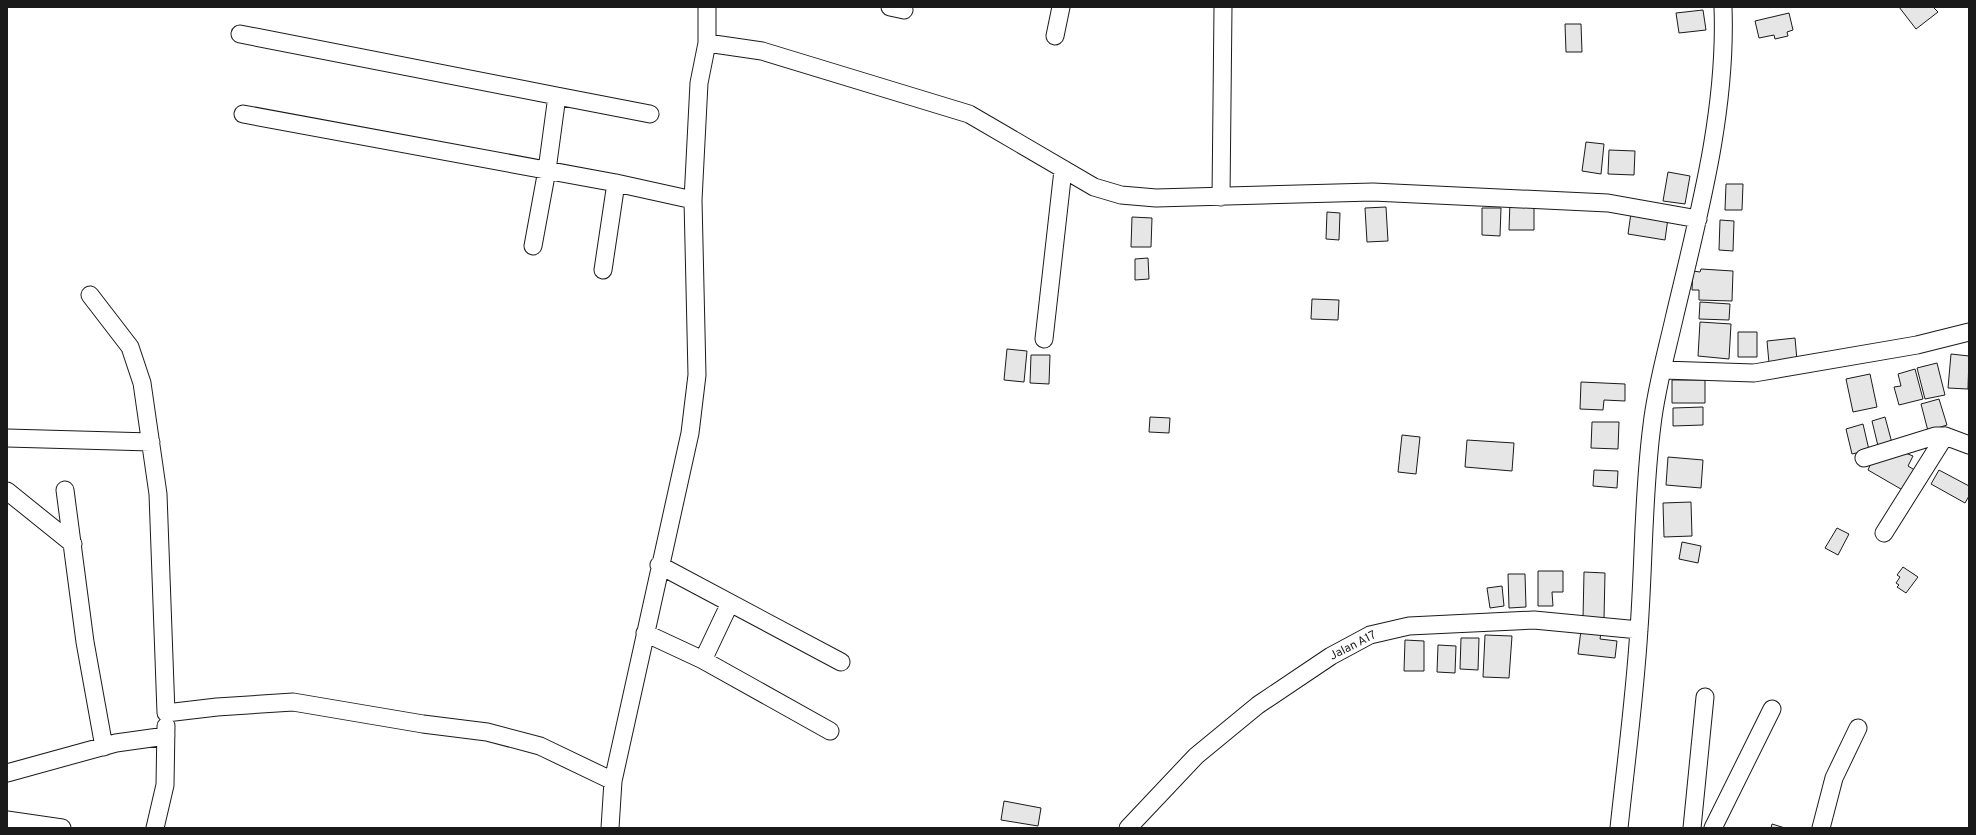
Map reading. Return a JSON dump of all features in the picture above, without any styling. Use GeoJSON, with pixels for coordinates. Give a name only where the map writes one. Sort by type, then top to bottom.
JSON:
{"type":"FeatureCollection","features":[{"type":"Feature","properties":{"kind":"street"},"geometry":{"type":"LineString","coordinates":[[610,828],[612,781],[690,433],[697,375],[693,200],[699,83],[708,43],[707,7]]}},
{"type":"Feature","properties":{"kind":"street"},"geometry":{"type":"LineString","coordinates":[[1055,36],[1061,7]]}},
{"type":"Feature","properties":{"kind":"street"},"geometry":{"type":"LineString","coordinates":[[1221,197],[1223,7]]}},
{"type":"Feature","properties":{"kind":"street"},"geometry":{"type":"LineString","coordinates":[[1619,828],[1639,630],[1645,510],[1652,424],[1662,370],[1698,219],[1717,122],[1724,38],[1723,7]]}},
{"type":"Feature","properties":{"kind":"street"},"geometry":{"type":"LineString","coordinates":[[240,34],[650,114]]}},
{"type":"Feature","properties":{"kind":"street"},"geometry":{"type":"LineString","coordinates":[[708,43],[762,51],[969,114],[1094,187],[1121,195],[1156,198],[1373,192],[1608,203],[1698,219]]}},
{"type":"Feature","properties":{"kind":"street"},"geometry":{"type":"LineString","coordinates":[[533,246],[547,170],[557,96]]}},
{"type":"Feature","properties":{"kind":"street"},"geometry":{"type":"LineString","coordinates":[[243,114],[616,183],[693,200]]}},
{"type":"Feature","properties":{"kind":"street"},"geometry":{"type":"LineString","coordinates":[[1044,339],[1063,170]]}},
{"type":"Feature","properties":{"kind":"street"},"geometry":{"type":"LineString","coordinates":[[604,270],[616,183]]}},
{"type":"Feature","properties":{"kind":"street"},"geometry":{"type":"LineString","coordinates":[[90,295],[130,347],[142,383],[158,494],[166,736],[164,785],[155,828]]}},
{"type":"Feature","properties":{"kind":"street"},"geometry":{"type":"LineString","coordinates":[[1662,370],[1754,373],[1917,345],[1969,332]]}},
{"type":"Feature","properties":{"kind":"street"},"geometry":{"type":"LineString","coordinates":[[1884,533],[1945,436]]}},
{"type":"Feature","properties":{"kind":"street"},"geometry":{"type":"LineString","coordinates":[[1864,458],[1927,438],[1945,436],[1969,445]]}},
{"type":"Feature","properties":{"kind":"street"},"geometry":{"type":"LineString","coordinates":[[7,438],[151,442]]}},
{"type":"Feature","properties":{"kind":"street"},"geometry":{"type":"LineString","coordinates":[[65,490],[85,642],[104,746]]}},
{"type":"Feature","properties":{"kind":"street"},"geometry":{"type":"LineString","coordinates":[[7,491],[73,544]]}},
{"type":"Feature","properties":{"kind":"street"},"geometry":{"type":"LineString","coordinates":[[660,566],[841,662]]}},
{"type":"Feature","properties":{"kind":"street"},"geometry":{"type":"LineString","coordinates":[[703,660],[730,603]]}},
{"type":"Feature","properties":{"kind":"street","name":"Jalan A17"},"geometry":{"type":"LineString","coordinates":[[1128,828],[1196,756],[1258,705],[1331,656],[1370,636],[1409,626],[1534,620],[1639,630]]}},
{"type":"Feature","properties":{"kind":"street"},"geometry":{"type":"LineString","coordinates":[[645,633],[703,660],[830,731]]}},
{"type":"Feature","properties":{"kind":"street"},"geometry":{"type":"LineString","coordinates":[[1692,828],[1705,697]]}},
{"type":"Feature","properties":{"kind":"street"},"geometry":{"type":"LineString","coordinates":[[166,713],[217,707],[293,702],[423,724],[487,732],[540,746],[612,781]]}},
{"type":"Feature","properties":{"kind":"street"},"geometry":{"type":"LineString","coordinates":[[1713,828],[1772,709]]}},
{"type":"Feature","properties":{"kind":"street"},"geometry":{"type":"LineString","coordinates":[[1821,828],[1834,778],[1858,728]]}},
{"type":"Feature","properties":{"kind":"street"},"geometry":{"type":"LineString","coordinates":[[7,773],[104,746],[166,736]]}},
{"type":"Feature","properties":{"kind":"street"},"geometry":{"type":"LineString","coordinates":[[7,820],[62,828]]}},
{"type":"Feature","properties":{"kind":"building"},"geometry":{"type":"Polygon","coordinates":[[[1899,7],[1933,7],[1938,12],[1916,29],[1899,7]]]}},
{"type":"Feature","properties":{"kind":"building"},"geometry":{"type":"Polygon","coordinates":[[[1703,10],[1706,30],[1679,33],[1676,13],[1703,10]]]}},
{"type":"Feature","properties":{"kind":"building"},"geometry":{"type":"Polygon","coordinates":[[[1789,13],[1793,30],[1787,32],[1788,36],[1775,39],[1774,35],[1759,38],[1755,21],[1789,13]]]}},
{"type":"Feature","properties":{"kind":"building"},"geometry":{"type":"Polygon","coordinates":[[[1565,24],[1581,24],[1582,52],[1566,52],[1565,24]]]}},
{"type":"Feature","properties":{"kind":"building"},"geometry":{"type":"Polygon","coordinates":[[[1586,142],[1604,144],[1601,174],[1582,171],[1586,142]]]}},
{"type":"Feature","properties":{"kind":"building"},"geometry":{"type":"Polygon","coordinates":[[[1609,150],[1635,151],[1634,175],[1608,174],[1609,150]]]}},
{"type":"Feature","properties":{"kind":"building"},"geometry":{"type":"Polygon","coordinates":[[[1668,172],[1690,176],[1685,204],[1663,201],[1668,172]]]}},
{"type":"Feature","properties":{"kind":"building"},"geometry":{"type":"Polygon","coordinates":[[[1726,184],[1743,184],[1742,210],[1725,210],[1726,184]]]}},
{"type":"Feature","properties":{"kind":"building"},"geometry":{"type":"Polygon","coordinates":[[[1510,201],[1534,202],[1534,230],[1509,230],[1510,201]]]}},
{"type":"Feature","properties":{"kind":"building"},"geometry":{"type":"Polygon","coordinates":[[[1386,207],[1388,241],[1367,242],[1365,208],[1386,207]]]}},
{"type":"Feature","properties":{"kind":"building"},"geometry":{"type":"Polygon","coordinates":[[[1482,208],[1501,208],[1500,236],[1482,235],[1482,208]]]}},
{"type":"Feature","properties":{"kind":"building"},"geometry":{"type":"Polygon","coordinates":[[[1327,212],[1340,213],[1339,240],[1326,239],[1327,212]]]}},
{"type":"Feature","properties":{"kind":"building"},"geometry":{"type":"Polygon","coordinates":[[[1631,213],[1668,218],[1665,240],[1628,234],[1631,213]]]}},
{"type":"Feature","properties":{"kind":"building"},"geometry":{"type":"Polygon","coordinates":[[[1132,217],[1152,218],[1151,247],[1131,247],[1132,217]]]}},
{"type":"Feature","properties":{"kind":"building"},"geometry":{"type":"Polygon","coordinates":[[[1720,220],[1734,221],[1733,251],[1719,250],[1720,220]]]}},
{"type":"Feature","properties":{"kind":"building"},"geometry":{"type":"Polygon","coordinates":[[[1148,258],[1149,279],[1135,280],[1135,259],[1148,258]]]}},
{"type":"Feature","properties":{"kind":"building"},"geometry":{"type":"Polygon","coordinates":[[[1701,269],[1733,271],[1732,301],[1699,300],[1699,290],[1692,290],[1693,271],[1700,272],[1701,269]]]}},
{"type":"Feature","properties":{"kind":"building"},"geometry":{"type":"Polygon","coordinates":[[[1312,299],[1339,300],[1338,320],[1311,319],[1312,299]]]}},
{"type":"Feature","properties":{"kind":"building"},"geometry":{"type":"Polygon","coordinates":[[[1700,302],[1730,304],[1729,320],[1699,319],[1700,302]]]}},
{"type":"Feature","properties":{"kind":"building"},"geometry":{"type":"Polygon","coordinates":[[[1700,322],[1731,324],[1729,359],[1698,356],[1700,322]]]}},
{"type":"Feature","properties":{"kind":"building"},"geometry":{"type":"Polygon","coordinates":[[[1738,332],[1757,332],[1757,357],[1738,357],[1738,332]]]}},
{"type":"Feature","properties":{"kind":"building"},"geometry":{"type":"Polygon","coordinates":[[[1795,338],[1797,360],[1769,363],[1767,341],[1795,338]]]}},
{"type":"Feature","properties":{"kind":"building"},"geometry":{"type":"Polygon","coordinates":[[[1007,349],[1027,351],[1024,382],[1004,380],[1007,349]]]}},
{"type":"Feature","properties":{"kind":"building"},"geometry":{"type":"Polygon","coordinates":[[[1951,354],[1969,356],[1968,389],[1948,388],[1951,354]]]}},
{"type":"Feature","properties":{"kind":"building"},"geometry":{"type":"Polygon","coordinates":[[[1031,355],[1050,355],[1049,384],[1030,383],[1031,355]]]}},
{"type":"Feature","properties":{"kind":"building"},"geometry":{"type":"Polygon","coordinates":[[[1937,363],[1945,395],[1925,399],[1917,368],[1937,363]]]}},
{"type":"Feature","properties":{"kind":"building"},"geometry":{"type":"Polygon","coordinates":[[[1915,369],[1923,399],[1899,405],[1894,387],[1901,386],[1898,374],[1915,369]]]}},
{"type":"Feature","properties":{"kind":"building"},"geometry":{"type":"Polygon","coordinates":[[[1870,374],[1877,407],[1853,412],[1846,379],[1870,374]]]}},
{"type":"Feature","properties":{"kind":"building"},"geometry":{"type":"Polygon","coordinates":[[[1672,380],[1705,380],[1705,403],[1672,403],[1672,380]]]}},
{"type":"Feature","properties":{"kind":"building"},"geometry":{"type":"Polygon","coordinates":[[[1581,382],[1625,384],[1625,401],[1604,400],[1603,410],[1580,409],[1581,382]]]}},
{"type":"Feature","properties":{"kind":"building"},"geometry":{"type":"Polygon","coordinates":[[[1939,399],[1947,425],[1928,431],[1921,404],[1939,399]]]}},
{"type":"Feature","properties":{"kind":"building"},"geometry":{"type":"Polygon","coordinates":[[[1703,407],[1703,425],[1673,426],[1673,408],[1703,407]]]}},
{"type":"Feature","properties":{"kind":"building"},"geometry":{"type":"Polygon","coordinates":[[[1150,417],[1170,418],[1169,433],[1149,432],[1150,417]]]}},
{"type":"Feature","properties":{"kind":"building"},"geometry":{"type":"Polygon","coordinates":[[[1885,417],[1892,443],[1878,446],[1872,421],[1885,417]]]}},
{"type":"Feature","properties":{"kind":"building"},"geometry":{"type":"Polygon","coordinates":[[[1592,422],[1619,422],[1618,449],[1591,448],[1592,422]]]}},
{"type":"Feature","properties":{"kind":"building"},"geometry":{"type":"Polygon","coordinates":[[[1863,424],[1869,450],[1852,454],[1846,429],[1863,424]]]}},
{"type":"Feature","properties":{"kind":"building"},"geometry":{"type":"Polygon","coordinates":[[[1402,435],[1420,437],[1416,474],[1398,472],[1402,435]]]}},
{"type":"Feature","properties":{"kind":"building"},"geometry":{"type":"Polygon","coordinates":[[[1467,440],[1514,443],[1512,471],[1465,467],[1467,440]]]}},
{"type":"Feature","properties":{"kind":"building"},"geometry":{"type":"Polygon","coordinates":[[[1903,452],[1913,456],[1908,466],[1918,472],[1906,492],[1868,470],[1872,461],[1903,452]]]}},
{"type":"Feature","properties":{"kind":"building"},"geometry":{"type":"Polygon","coordinates":[[[1668,457],[1703,460],[1701,488],[1666,485],[1668,457]]]}},
{"type":"Feature","properties":{"kind":"building"},"geometry":{"type":"Polygon","coordinates":[[[1594,470],[1618,471],[1617,488],[1593,486],[1594,470]]]}},
{"type":"Feature","properties":{"kind":"building"},"geometry":{"type":"Polygon","coordinates":[[[1939,470],[1969,486],[1969,496],[1965,503],[1931,484],[1939,470]]]}},
{"type":"Feature","properties":{"kind":"building"},"geometry":{"type":"Polygon","coordinates":[[[1691,502],[1692,536],[1664,537],[1663,503],[1691,502]]]}},
{"type":"Feature","properties":{"kind":"building"},"geometry":{"type":"Polygon","coordinates":[[[1837,528],[1849,534],[1838,555],[1825,548],[1837,528]]]}},
{"type":"Feature","properties":{"kind":"building"},"geometry":{"type":"Polygon","coordinates":[[[1682,542],[1701,546],[1698,563],[1679,559],[1682,542]]]}},
{"type":"Feature","properties":{"kind":"building"},"geometry":{"type":"Polygon","coordinates":[[[1903,567],[1918,577],[1906,593],[1897,587],[1899,585],[1896,583],[1900,577],[1897,575],[1903,567]]]}},
{"type":"Feature","properties":{"kind":"building"},"geometry":{"type":"Polygon","coordinates":[[[1538,571],[1563,571],[1563,592],[1552,592],[1553,606],[1538,606],[1538,571]]]}},
{"type":"Feature","properties":{"kind":"building"},"geometry":{"type":"Polygon","coordinates":[[[1584,572],[1605,573],[1604,619],[1583,618],[1584,572]]]}},
{"type":"Feature","properties":{"kind":"building"},"geometry":{"type":"Polygon","coordinates":[[[1508,574],[1525,574],[1526,607],[1509,608],[1508,574]]]}},
{"type":"Feature","properties":{"kind":"building"},"geometry":{"type":"Polygon","coordinates":[[[1502,586],[1504,606],[1490,608],[1487,588],[1502,586]]]}},
{"type":"Feature","properties":{"kind":"building"},"geometry":{"type":"Polygon","coordinates":[[[1581,630],[1601,633],[1600,639],[1617,641],[1615,658],[1578,654],[1581,630]]]}},
{"type":"Feature","properties":{"kind":"building"},"geometry":{"type":"Polygon","coordinates":[[[1485,635],[1512,636],[1509,678],[1483,677],[1485,635]]]}},
{"type":"Feature","properties":{"kind":"building"},"geometry":{"type":"Polygon","coordinates":[[[1461,638],[1479,638],[1478,670],[1460,669],[1461,638]]]}},
{"type":"Feature","properties":{"kind":"building"},"geometry":{"type":"Polygon","coordinates":[[[1405,640],[1424,641],[1424,671],[1404,671],[1405,640]]]}},
{"type":"Feature","properties":{"kind":"building"},"geometry":{"type":"Polygon","coordinates":[[[1438,645],[1456,646],[1455,673],[1437,672],[1438,645]]]}},
{"type":"Feature","properties":{"kind":"building"},"geometry":{"type":"Polygon","coordinates":[[[1004,801],[1041,808],[1038,826],[1001,820],[1004,801]]]}},
{"type":"Feature","properties":{"kind":"building"},"geometry":{"type":"Polygon","coordinates":[[[1772,824],[1785,828],[1771,828],[1772,824]]]}}]}
